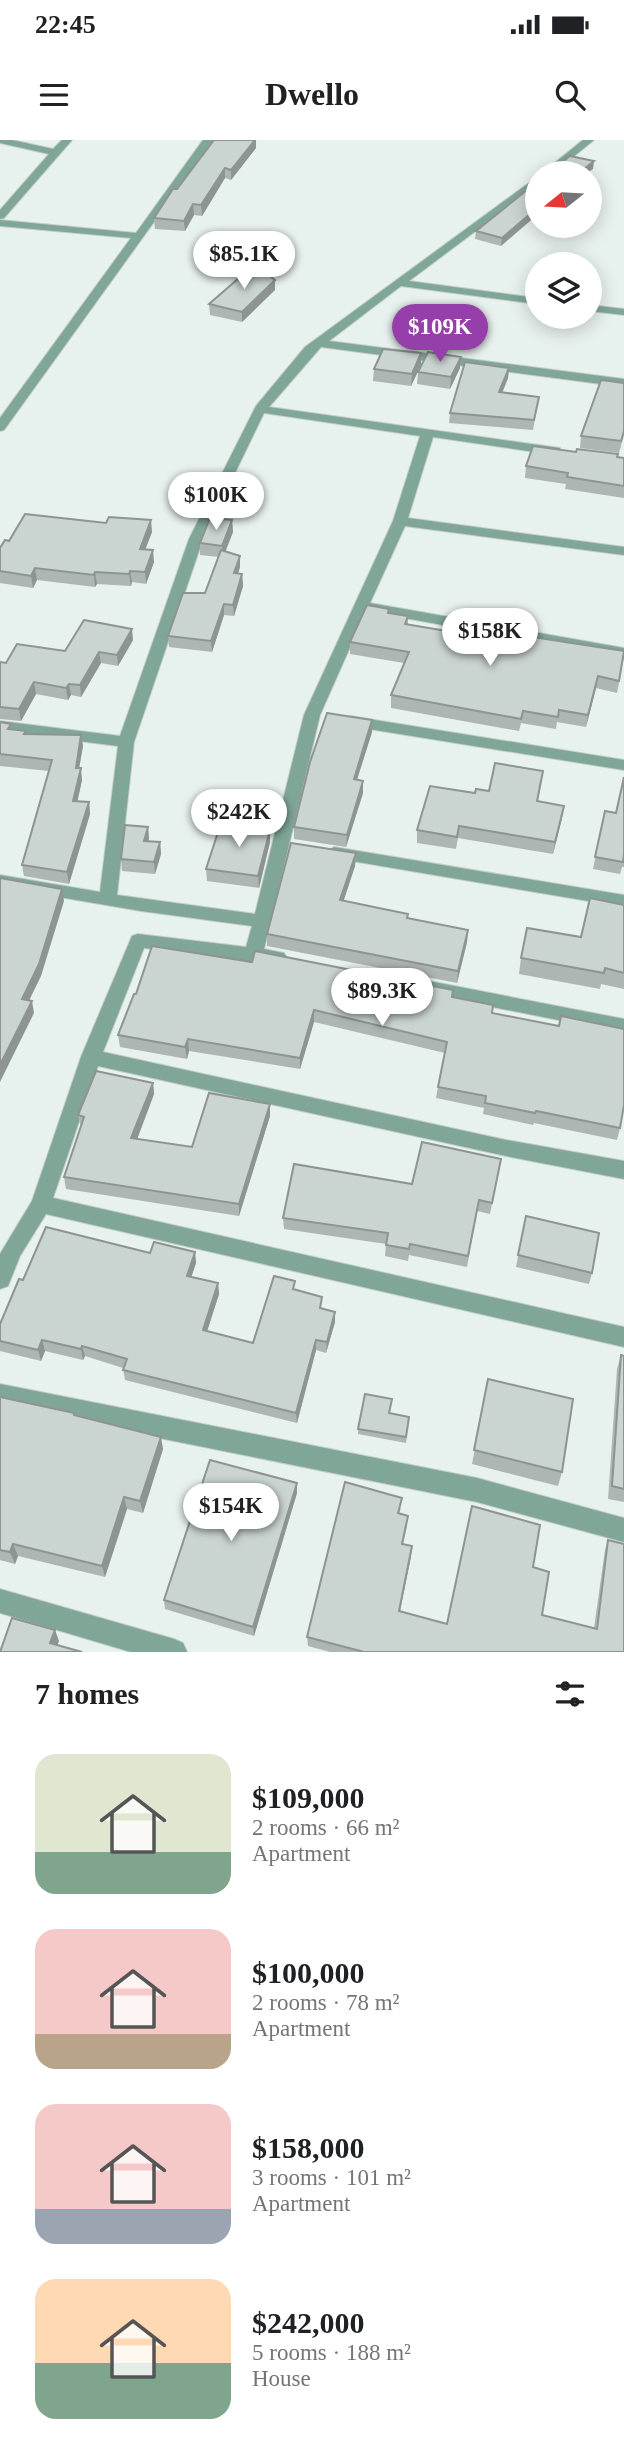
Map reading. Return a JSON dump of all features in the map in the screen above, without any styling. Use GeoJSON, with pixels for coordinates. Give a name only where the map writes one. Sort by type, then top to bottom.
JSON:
{"type":"FeatureCollection","features":[{"type":"Feature","properties":{"kind":"street"},"geometry":{"type":"LineString","coordinates":[[0,140],[56,153]]}},
{"type":"Feature","properties":{"kind":"street"},"geometry":{"type":"LineString","coordinates":[[0,217],[67,140]]}},
{"type":"Feature","properties":{"kind":"street"},"geometry":{"type":"LineString","coordinates":[[0,427],[208,140]]}},
{"type":"Feature","properties":{"kind":"street"},"geometry":{"type":"LineString","coordinates":[[562,161],[589,140]]}},
{"type":"Feature","properties":{"kind":"street"},"geometry":{"type":"LineString","coordinates":[[108,899],[126,742],[196,539],[260,409],[309,350],[525,189]]}},
{"type":"Feature","properties":{"kind":"street"},"geometry":{"type":"LineString","coordinates":[[0,217],[139,236]]}},
{"type":"Feature","properties":{"kind":"street"},"geometry":{"type":"LineString","coordinates":[[401,283],[525,299]]}},
{"type":"Feature","properties":{"kind":"street"},"geometry":{"type":"LineString","coordinates":[[602,309],[624,312]]}},
{"type":"Feature","properties":{"kind":"street"},"geometry":{"type":"LineString","coordinates":[[318,343],[624,383]]}},
{"type":"Feature","properties":{"kind":"street"},"geometry":{"type":"LineString","coordinates":[[260,409],[428,435],[572,453]]}},
{"type":"Feature","properties":{"kind":"street"},"geometry":{"type":"LineString","coordinates":[[254,953],[261,921],[296,847],[326,717],[361,606],[400,521],[428,435]]}},
{"type":"Feature","properties":{"kind":"street"},"geometry":{"type":"LineString","coordinates":[[400,521],[624,551]]}},
{"type":"Feature","properties":{"kind":"street"},"geometry":{"type":"LineString","coordinates":[[361,606],[624,653]]}},
{"type":"Feature","properties":{"kind":"street"},"geometry":{"type":"LineString","coordinates":[[326,717],[624,765]]}},
{"type":"Feature","properties":{"kind":"street"},"geometry":{"type":"LineString","coordinates":[[0,726],[126,742]]}},
{"type":"Feature","properties":{"kind":"street"},"geometry":{"type":"LineString","coordinates":[[296,847],[624,901]]}},
{"type":"Feature","properties":{"kind":"street"},"geometry":{"type":"LineString","coordinates":[[0,881],[261,921]]}},
{"type":"Feature","properties":{"kind":"street"},"geometry":{"type":"LineString","coordinates":[[0,1279],[6,1249],[41,1204],[91,1057],[138,941],[254,953],[295,961]]}},
{"type":"Feature","properties":{"kind":"street"},"geometry":{"type":"LineString","coordinates":[[405,983],[624,1026]]}},
{"type":"Feature","properties":{"kind":"street"},"geometry":{"type":"LineString","coordinates":[[91,1057],[506,1148],[624,1170]]}},
{"type":"Feature","properties":{"kind":"street"},"geometry":{"type":"LineString","coordinates":[[41,1204],[624,1337]]}},
{"type":"Feature","properties":{"kind":"street"},"geometry":{"type":"LineString","coordinates":[[0,1395],[477,1490],[624,1530]]}},
{"type":"Feature","properties":{"kind":"street"},"geometry":{"type":"LineString","coordinates":[[0,1601],[174,1652]]}},
{"type":"Feature","properties":{"kind":"building"},"geometry":{"type":"Polygon","coordinates":[[[214,140],[255,140],[231,170],[225,168],[201,205],[193,204],[184,221],[154,218],[173,189],[177,189],[214,140]]]}},
{"type":"Feature","properties":{"kind":"building"},"geometry":{"type":"Polygon","coordinates":[[[570,156],[594,161],[564,161],[570,156]]]}},
{"type":"Feature","properties":{"kind":"building"},"geometry":{"type":"Polygon","coordinates":[[[525,192],[525,218],[502,238],[476,231],[525,192]]]}},
{"type":"Feature","properties":{"kind":"building"},"geometry":{"type":"Polygon","coordinates":[[[259,268],[275,280],[242,312],[209,304],[246,272],[259,268]]]}},
{"type":"Feature","properties":{"kind":"building"},"geometry":{"type":"Polygon","coordinates":[[[383,349],[421,353],[412,374],[374,369],[383,349]]]}},
{"type":"Feature","properties":{"kind":"building"},"geometry":{"type":"Polygon","coordinates":[[[428,352],[461,357],[451,377],[418,372],[428,352]]]}},
{"type":"Feature","properties":{"kind":"building"},"geometry":{"type":"Polygon","coordinates":[[[465,362],[509,368],[499,392],[539,397],[534,420],[450,413],[465,362]]]}},
{"type":"Feature","properties":{"kind":"building"},"geometry":{"type":"Polygon","coordinates":[[[601,380],[624,383],[624,431],[621,441],[581,436],[601,380]]]}},
{"type":"Feature","properties":{"kind":"building"},"geometry":{"type":"Polygon","coordinates":[[[533,446],[618,454],[617,457],[624,458],[624,486],[567,477],[568,473],[526,466],[533,446]]]}},
{"type":"Feature","properties":{"kind":"building"},"geometry":{"type":"Polygon","coordinates":[[[25,514],[106,523],[109,517],[151,520],[140,549],[153,550],[145,572],[95,572],[94,575],[35,568],[31,576],[0,571],[0,548],[5,540],[9,541],[25,514]]]}},
{"type":"Feature","properties":{"kind":"building"},"geometry":{"type":"Polygon","coordinates":[[[210,518],[232,520],[222,546],[200,543],[210,518]]]}},
{"type":"Feature","properties":{"kind":"building"},"geometry":{"type":"Polygon","coordinates":[[[221,550],[240,556],[234,573],[242,574],[233,605],[224,604],[211,641],[168,636],[183,593],[205,593],[221,550]]]}},
{"type":"Feature","properties":{"kind":"building"},"geometry":{"type":"Polygon","coordinates":[[[367,605],[389,609],[388,613],[408,616],[405,624],[524,644],[526,636],[624,651],[619,681],[598,676],[588,715],[559,710],[558,717],[523,711],[521,719],[391,695],[409,652],[350,642],[367,605]]]}},
{"type":"Feature","properties":{"kind":"building"},"geometry":{"type":"Polygon","coordinates":[[[84,620],[132,629],[117,655],[99,652],[80,685],[69,684],[66,688],[34,682],[19,709],[0,707],[0,662],[6,663],[17,644],[65,651],[84,620]]]}},
{"type":"Feature","properties":{"kind":"building"},"geometry":{"type":"Polygon","coordinates":[[[327,713],[372,720],[354,779],[363,781],[347,835],[294,827],[310,762],[327,713]]]}},
{"type":"Feature","properties":{"kind":"building"},"geometry":{"type":"Polygon","coordinates":[[[0,722],[11,724],[8,729],[26,731],[24,734],[81,735],[76,768],[81,768],[73,801],[89,802],[67,872],[22,865],[52,760],[0,754],[0,722]]]}},
{"type":"Feature","properties":{"kind":"building"},"geometry":{"type":"Polygon","coordinates":[[[495,763],[543,771],[537,801],[564,806],[555,842],[459,826],[457,837],[417,830],[430,786],[475,793],[476,789],[489,791],[495,763]]]}},
{"type":"Feature","properties":{"kind":"building"},"geometry":{"type":"Polygon","coordinates":[[[624,777],[623,862],[595,857],[605,811],[616,813],[624,777]]]}},
{"type":"Feature","properties":{"kind":"building"},"geometry":{"type":"Polygon","coordinates":[[[221,823],[252,824],[270,830],[258,876],[206,869],[221,823]]]}},
{"type":"Feature","properties":{"kind":"building"},"geometry":{"type":"Polygon","coordinates":[[[125,825],[148,827],[144,841],[160,842],[154,862],[121,859],[125,825]]]}},
{"type":"Feature","properties":{"kind":"building"},"geometry":{"type":"Polygon","coordinates":[[[291,843],[356,853],[340,900],[408,914],[407,918],[468,930],[458,971],[267,934],[291,843]]]}},
{"type":"Feature","properties":{"kind":"building"},"geometry":{"type":"Polygon","coordinates":[[[0,878],[62,889],[39,964],[22,999],[32,1001],[0,1065],[0,878]]]}},
{"type":"Feature","properties":{"kind":"building"},"geometry":{"type":"Polygon","coordinates":[[[590,898],[624,905],[624,973],[605,968],[604,973],[521,958],[527,928],[581,937],[590,898]]]}},
{"type":"Feature","properties":{"kind":"building"},"geometry":{"type":"Polygon","coordinates":[[[152,946],[252,962],[255,951],[453,990],[452,997],[493,1005],[492,1013],[559,1026],[561,1016],[624,1029],[624,1105],[620,1128],[485,1103],[486,1096],[438,1087],[447,1042],[314,1010],[300,1058],[188,1039],[185,1047],[118,1035],[136,994],[152,946]]]}},
{"type":"Feature","properties":{"kind":"building"},"geometry":{"type":"Polygon","coordinates":[[[96,1071],[153,1083],[131,1138],[192,1147],[209,1093],[270,1104],[239,1204],[64,1177],[84,1117],[78,1115],[96,1071]]]}},
{"type":"Feature","properties":{"kind":"building"},"geometry":{"type":"Polygon","coordinates":[[[422,1142],[501,1159],[492,1203],[479,1200],[468,1256],[410,1244],[409,1249],[386,1245],[388,1233],[283,1218],[294,1164],[412,1184],[422,1142]]]}},
{"type":"Feature","properties":{"kind":"building"},"geometry":{"type":"Polygon","coordinates":[[[526,1216],[599,1233],[592,1273],[518,1255],[526,1216]]]}},
{"type":"Feature","properties":{"kind":"building"},"geometry":{"type":"Polygon","coordinates":[[[46,1227],[150,1253],[154,1242],[195,1252],[187,1276],[218,1283],[203,1330],[253,1343],[274,1276],[295,1281],[293,1289],[322,1297],[320,1308],[335,1312],[327,1342],[316,1340],[296,1413],[123,1370],[127,1359],[82,1346],[81,1349],[42,1340],[38,1350],[0,1341],[0,1324],[19,1279],[23,1280],[46,1227]]]}},
{"type":"Feature","properties":{"kind":"building"},"geometry":{"type":"Polygon","coordinates":[[[621,1355],[624,1356],[624,1489],[612,1486],[621,1355]]]}},
{"type":"Feature","properties":{"kind":"building"},"geometry":{"type":"Polygon","coordinates":[[[488,1379],[573,1399],[562,1472],[474,1450],[488,1379]]]}},
{"type":"Feature","properties":{"kind":"building"},"geometry":{"type":"Polygon","coordinates":[[[365,1394],[392,1399],[389,1413],[409,1417],[406,1437],[358,1429],[365,1394]]]}},
{"type":"Feature","properties":{"kind":"building"},"geometry":{"type":"Polygon","coordinates":[[[0,1397],[74,1413],[161,1437],[140,1501],[124,1497],[102,1566],[13,1544],[10,1552],[0,1550],[0,1397]]]}},
{"type":"Feature","properties":{"kind":"building"},"geometry":{"type":"Polygon","coordinates":[[[210,1460],[297,1483],[253,1627],[164,1600],[210,1460]]]}},
{"type":"Feature","properties":{"kind":"building"},"geometry":{"type":"Polygon","coordinates":[[[345,1482],[402,1498],[398,1513],[408,1516],[402,1544],[412,1546],[399,1611],[447,1624],[472,1506],[540,1525],[533,1567],[549,1572],[542,1615],[597,1629],[608,1540],[624,1544],[624,1652],[364,1652],[307,1637],[345,1482]]]}},
{"type":"Feature","properties":{"kind":"building"},"geometry":{"type":"Polygon","coordinates":[[[12,1618],[55,1630],[50,1643],[82,1652],[0,1652],[12,1618]]]}}]}
